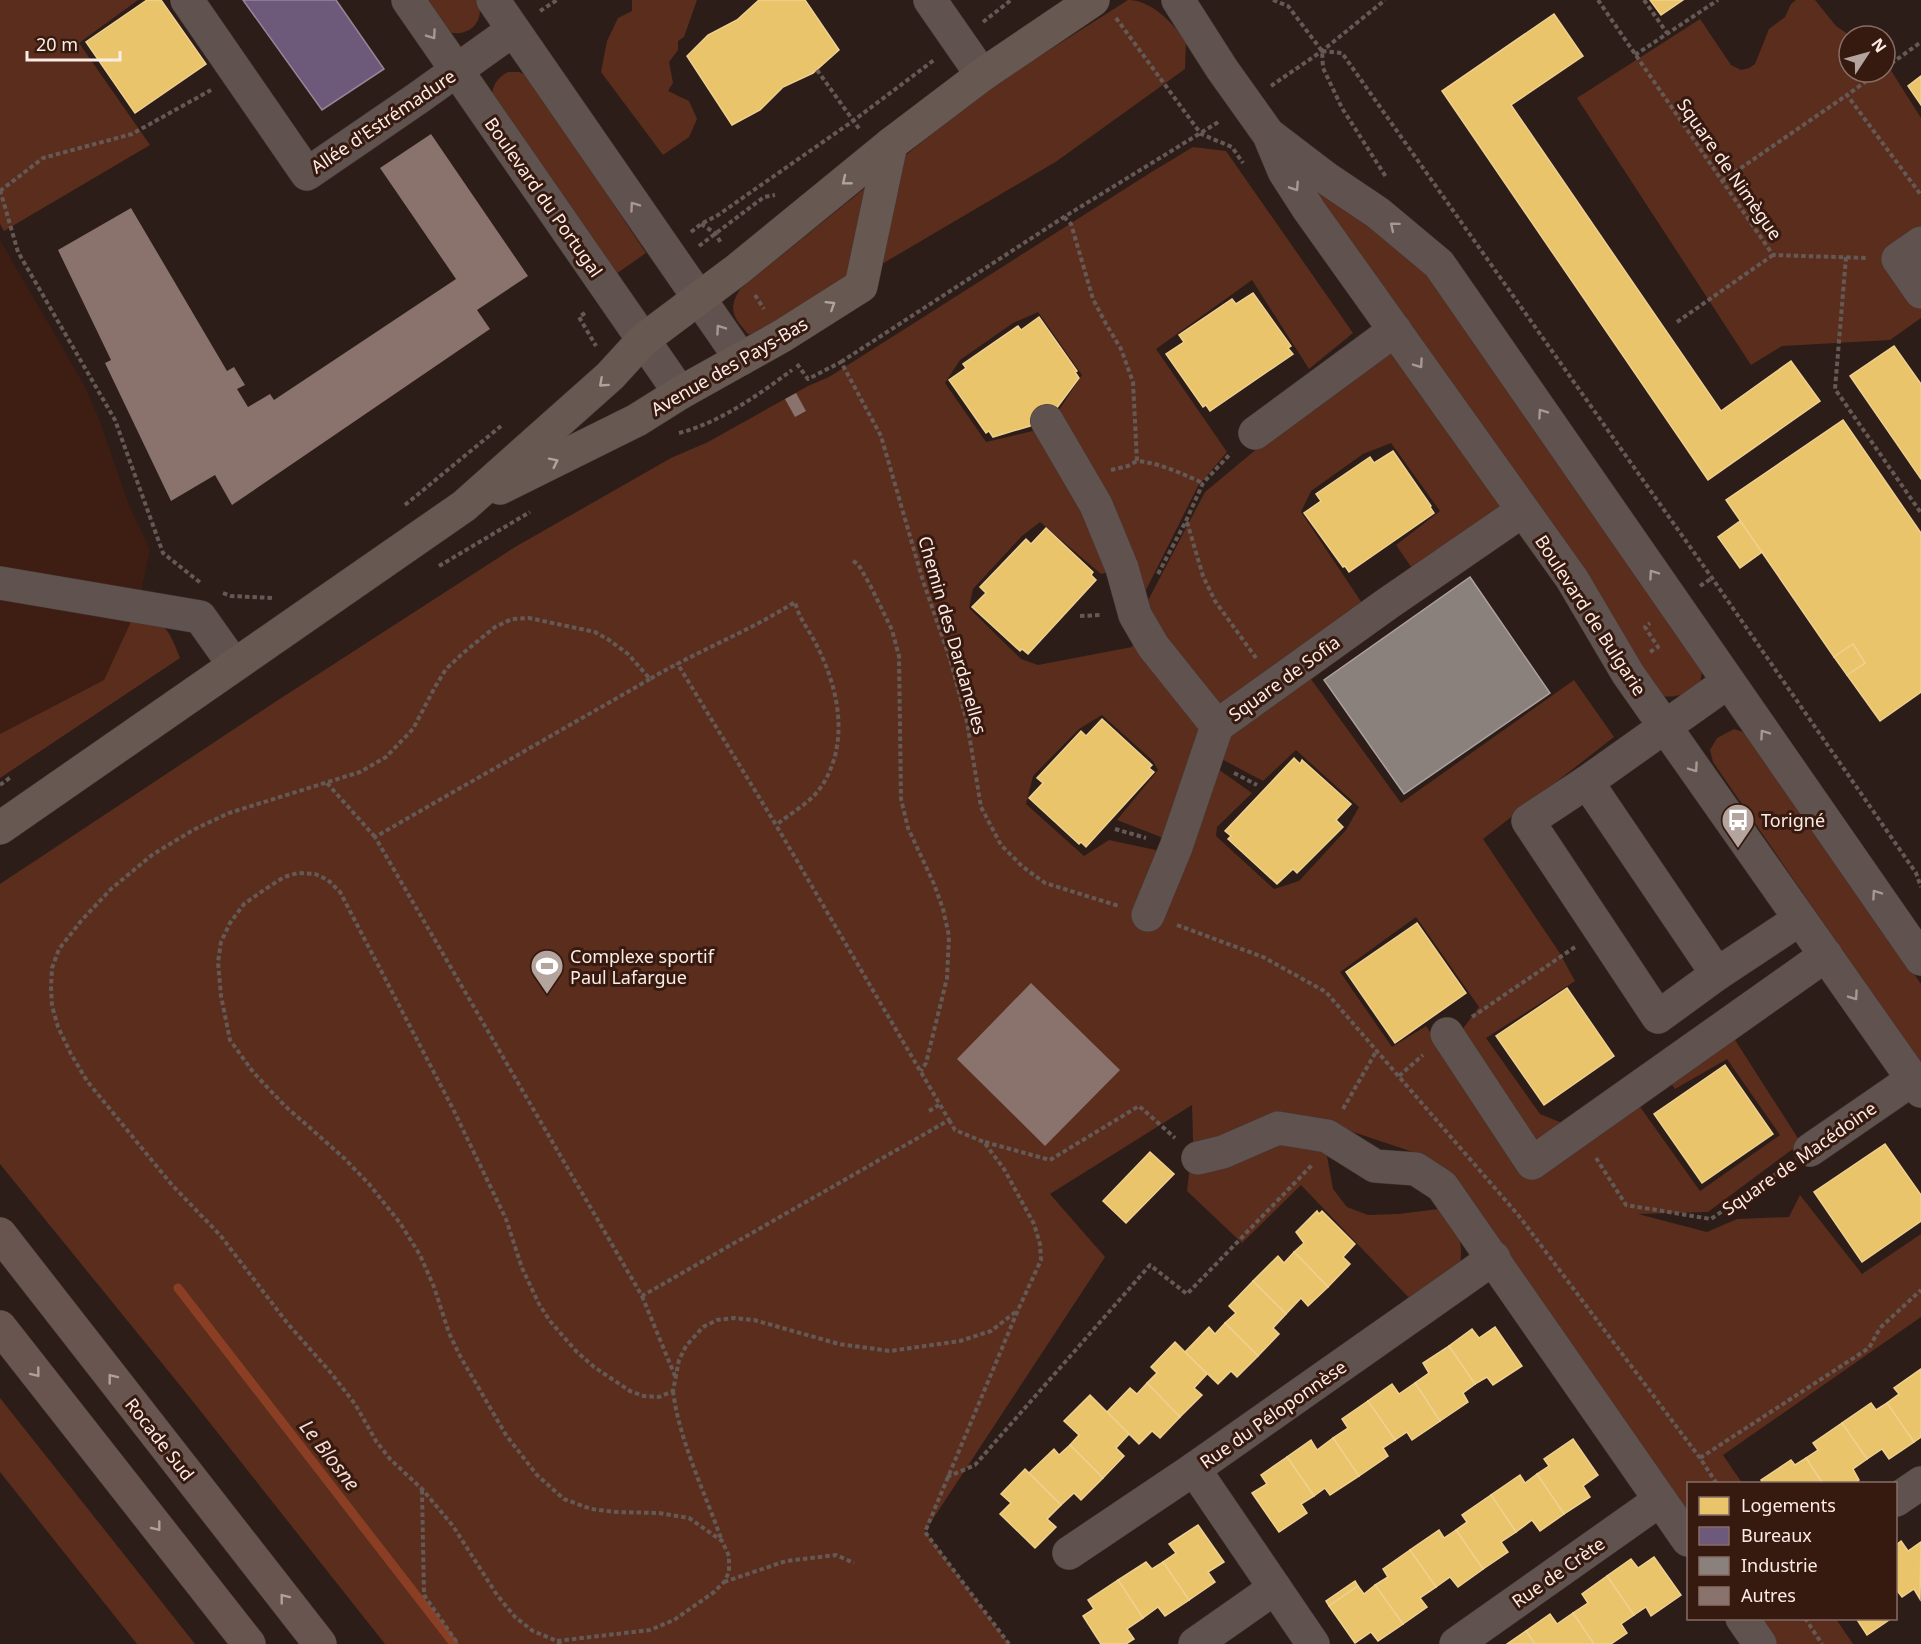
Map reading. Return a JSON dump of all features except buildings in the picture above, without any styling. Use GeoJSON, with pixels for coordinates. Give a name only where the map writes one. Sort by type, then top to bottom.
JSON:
{"type":"FeatureCollection","features":[{"type":"Feature","properties":{"kind":"highway","name":"Rocade Sud"},"geometry":{"type":"LineString","coordinates":[[0,1234],[320,1644]]}},
{"type":"Feature","properties":{"kind":"highway"},"geometry":{"type":"LineString","coordinates":[[0,1327],[249,1644]]}},
{"type":"Feature","properties":{"kind":"main road","name":"Avenue des Pays-Bas"},"geometry":{"type":"LineString","coordinates":[[0,828],[464,506],[610,376],[643,340],[738,269],[884,149],[982,75],[1102,5]]}},
{"type":"Feature","properties":{"kind":"main road","name":"Avenue des Pays-Bas"},"geometry":{"type":"LineString","coordinates":[[464,506],[620,429],[782,336],[861,286],[884,149]]}},
{"type":"Feature","properties":{"kind":"street","name":"Allée d'Estrémadure"},"geometry":{"type":"LineString","coordinates":[[187,0],[307,174],[513,30]]}},
{"type":"Feature","properties":{"kind":"street","name":"Boulevard du Portugal"},"geometry":{"type":"LineString","coordinates":[[408,0],[680,393]]}},
{"type":"Feature","properties":{"kind":"street"},"geometry":{"type":"LineString","coordinates":[[493,0],[741,359]]}},
{"type":"Feature","properties":{"kind":"street"},"geometry":{"type":"LineString","coordinates":[[930,0],[982,75]]}},
{"type":"Feature","properties":{"kind":"street","name":"Boulevard de Bulgarie"},"geometry":{"type":"LineString","coordinates":[[1178,0],[1222,69],[1269,135],[1284,171],[1309,210],[1522,512],[1572,579],[1628,674],[1917,1085]]}},
{"type":"Feature","properties":{"kind":"street","name":"Boulevard de Bulgarie"},"geometry":{"type":"LineString","coordinates":[[1269,135],[1378,213],[1439,264],[1728,682],[1912,926],[1921,959]]}},
{"type":"Feature","properties":{"kind":"street"},"geometry":{"type":"LineString","coordinates":[[1910,251],[1921,292]]}},
{"type":"Feature","properties":{"kind":"street"},"geometry":{"type":"LineString","coordinates":[[1255,433],[1395,330]]}},
{"type":"Feature","properties":{"kind":"street","name":"Square de Sofia"},"geometry":{"type":"LineString","coordinates":[[1047,422],[1096,505],[1122,568],[1135,615],[1153,646],[1217,726],[1387,604],[1522,512]]}},
{"type":"Feature","properties":{"kind":"street"},"geometry":{"type":"LineString","coordinates":[[0,583],[204,602],[234,665]]}},
{"type":"Feature","properties":{"kind":"street"},"geometry":{"type":"LineString","coordinates":[[1728,682],[1528,821],[1658,1017],[1717,974],[1800,919]]}},
{"type":"Feature","properties":{"kind":"street"},"geometry":{"type":"LineString","coordinates":[[1148,915],[1176,847],[1217,726]]}},
{"type":"Feature","properties":{"kind":"street"},"geometry":{"type":"LineString","coordinates":[[1587,782],[1717,974]]}},
{"type":"Feature","properties":{"kind":"street"},"geometry":{"type":"LineString","coordinates":[[1447,1034],[1532,1163],[1826,955]]}},
{"type":"Feature","properties":{"kind":"street","name":"Square de Macédoine"},"geometry":{"type":"LineString","coordinates":[[1810,1150],[1917,1085]]}},
{"type":"Feature","properties":{"kind":"street"},"geometry":{"type":"LineString","coordinates":[[1198,1158],[1223,1152],[1278,1128],[1327,1136],[1375,1166],[1416,1169],[1442,1186],[1687,1537]]}},
{"type":"Feature","properties":{"kind":"street","name":"Rue du Péloponnèse"},"geometry":{"type":"LineString","coordinates":[[1313,1644],[1194,1469],[1494,1258]]}},
{"type":"Feature","properties":{"kind":"street"},"geometry":{"type":"LineString","coordinates":[[1069,1553],[1194,1469]]}},
{"type":"Feature","properties":{"kind":"street"},"geometry":{"type":"LineString","coordinates":[[1897,1499],[1921,1483]]}},
{"type":"Feature","properties":{"kind":"street","name":"Rue de Crète"},"geometry":{"type":"LineString","coordinates":[[1456,1644],[1660,1500]]}},
{"type":"Feature","properties":{"kind":"street"},"geometry":{"type":"LineString","coordinates":[[1196,1644],[1275,1588]]}},
{"type":"Feature","properties":{"kind":"street"},"geometry":{"type":"LineString","coordinates":[[1743,1620],[1760,1644]]}},
{"type":"Feature","properties":{"kind":"path"},"geometry":{"type":"LineString","coordinates":[[540,12],[557,0]]}},
{"type":"Feature","properties":{"kind":"path"},"geometry":{"type":"LineString","coordinates":[[1273,0],[1288,6],[1322,51],[1323,68],[1342,108],[1391,186]]}},
{"type":"Feature","properties":{"kind":"path"},"geometry":{"type":"LineString","coordinates":[[1322,51],[1385,0]]}},
{"type":"Feature","properties":{"kind":"path","name":"Square de Nimègue"},"geometry":{"type":"LineString","coordinates":[[1598,0],[1773,255],[1846,257],[1910,251]]}},
{"type":"Feature","properties":{"kind":"path"},"geometry":{"type":"LineString","coordinates":[[1644,0],[1667,33]]}},
{"type":"Feature","properties":{"kind":"path"},"geometry":{"type":"LineString","coordinates":[[1635,55],[1718,0]]}},
{"type":"Feature","properties":{"kind":"path"},"geometry":{"type":"LineString","coordinates":[[738,269],[808,379],[841,362],[1065,217],[1200,134],[1102,5]]}},
{"type":"Feature","properties":{"kind":"path"},"geometry":{"type":"LineString","coordinates":[[701,224],[718,215],[853,121],[959,41]]}},
{"type":"Feature","properties":{"kind":"path"},"geometry":{"type":"LineString","coordinates":[[1897,59],[1921,42]]}},
{"type":"Feature","properties":{"kind":"path"},"geometry":{"type":"LineString","coordinates":[[1322,51],[1342,53],[1916,873],[1921,887]]}},
{"type":"Feature","properties":{"kind":"path"},"geometry":{"type":"LineString","coordinates":[[817,70],[853,121],[884,149]]}},
{"type":"Feature","properties":{"kind":"path"},"geometry":{"type":"LineString","coordinates":[[238,75],[132,134],[43,158],[0,190],[18,252],[115,420],[163,553],[204,602],[231,596],[273,598],[266,603]]}},
{"type":"Feature","properties":{"kind":"path"},"geometry":{"type":"LineString","coordinates":[[1722,181],[1862,84]]}},
{"type":"Feature","properties":{"kind":"path"},"geometry":{"type":"LineString","coordinates":[[1847,95],[1921,195]]}},
{"type":"Feature","properties":{"kind":"path"},"geometry":{"type":"LineString","coordinates":[[1065,217],[1071,224],[1094,300],[1121,349],[1133,382],[1137,461],[1177,471],[1203,483]]}},
{"type":"Feature","properties":{"kind":"path"},"geometry":{"type":"LineString","coordinates":[[1677,322],[1773,255]]}},
{"type":"Feature","properties":{"kind":"path"},"geometry":{"type":"LineString","coordinates":[[1846,257],[1835,389],[1921,513]]}},
{"type":"Feature","properties":{"kind":"path"},"geometry":{"type":"LineString","coordinates":[[590,353],[597,348]]}},
{"type":"Feature","properties":{"kind":"path","name":"Chemin des Dardanelles"},"geometry":{"type":"LineString","coordinates":[[841,362],[881,436],[923,581],[950,659],[968,722],[981,807],[1001,845],[1023,867],[1045,883],[1148,915]]}},
{"type":"Feature","properties":{"kind":"path"},"geometry":{"type":"LineString","coordinates":[[678,434],[700,427],[761,393],[798,366]]}},
{"type":"Feature","properties":{"kind":"path"},"geometry":{"type":"LineString","coordinates":[[404,505],[502,425]]}},
{"type":"Feature","properties":{"kind":"path"},"geometry":{"type":"LineString","coordinates":[[1135,615],[1186,521],[1203,483],[1227,457],[1255,433]]}},
{"type":"Feature","properties":{"kind":"path"},"geometry":{"type":"LineString","coordinates":[[437,567],[540,506]]}},
{"type":"Feature","properties":{"kind":"path"},"geometry":{"type":"LineString","coordinates":[[1186,521],[1203,576],[1215,601],[1276,685]]}},
{"type":"Feature","properties":{"kind":"path"},"geometry":{"type":"LineString","coordinates":[[853,561],[858,564],[892,630],[899,656],[901,799],[908,828],[944,909],[949,936],[947,978],[926,1063],[921,1072]]}},
{"type":"Feature","properties":{"kind":"path"},"geometry":{"type":"LineString","coordinates":[[375,837],[677,663],[765,621],[795,602],[797,613],[817,646],[830,677],[839,717],[838,739],[832,766],[821,786],[807,802],[776,825]]}},
{"type":"Feature","properties":{"kind":"path"},"geometry":{"type":"LineString","coordinates":[[650,680],[628,654],[595,632],[529,618],[512,619],[495,627],[446,669],[413,729],[386,758],[360,772],[229,813],[170,843],[111,889],[59,949],[52,968],[52,1006],[58,1027],[87,1081],[172,1185],[220,1235],[288,1324],[331,1372],[355,1404],[376,1441],[390,1459],[422,1489],[453,1526],[497,1595],[515,1617],[534,1631],[559,1642],[650,1630],[674,1620],[714,1592],[724,1582],[729,1572],[729,1556],[682,1433],[673,1391],[679,1360],[693,1335],[703,1327],[717,1320],[734,1318],[754,1320],[839,1344],[890,1351],[970,1338],[991,1331],[1018,1310]]}},
{"type":"Feature","properties":{"kind":"path"},"geometry":{"type":"LineString","coordinates":[[677,663],[776,825],[955,1130],[984,1142],[1050,1160],[1139,1106],[1198,1158]]}},
{"type":"Feature","properties":{"kind":"path"},"geometry":{"type":"LineString","coordinates":[[0,785],[18,773]]}},
{"type":"Feature","properties":{"kind":"path"},"geometry":{"type":"LineString","coordinates":[[327,783],[375,837],[642,1296],[675,1376]]}},
{"type":"Feature","properties":{"kind":"path"},"geometry":{"type":"LineString","coordinates":[[673,1391],[659,1397],[644,1396],[630,1391],[594,1367],[550,1321],[522,1268],[506,1219],[452,1107],[339,892],[328,880],[315,874],[298,873],[284,877],[244,904],[230,923],[221,942],[218,962],[221,996],[230,1040],[253,1071],[284,1106],[344,1158],[369,1184],[400,1223],[420,1255],[460,1356],[506,1435],[537,1475],[564,1499],[591,1509],[659,1513],[689,1518],[722,1541]]}},
{"type":"Feature","properties":{"kind":"path"},"geometry":{"type":"LineString","coordinates":[[1399,1076],[1447,1034],[1599,929]]}},
{"type":"Feature","properties":{"kind":"path"},"geometry":{"type":"LineString","coordinates":[[947,1477],[975,1465],[1150,1265],[1187,1294],[1317,1159],[1327,1136],[1377,1050]]}},
{"type":"Feature","properties":{"kind":"path"},"geometry":{"type":"LineString","coordinates":[[929,1111],[939,1104]]}},
{"type":"Feature","properties":{"kind":"path"},"geometry":{"type":"LineString","coordinates":[[642,1296],[949,1120]]}},
{"type":"Feature","properties":{"kind":"path","name":"Square de Macédoine"},"geometry":{"type":"LineString","coordinates":[[1578,1130],[1626,1205],[1711,1219],[1810,1150]]}},
{"type":"Feature","properties":{"kind":"path"},"geometry":{"type":"LineString","coordinates":[[984,1142],[1023,1201],[1034,1224],[1040,1244],[1041,1260],[925,1532],[1009,1644]]}},
{"type":"Feature","properties":{"kind":"path"},"geometry":{"type":"LineString","coordinates":[[1700,1458],[1869,1348],[1880,1328],[1921,1290]]}},
{"type":"Feature","properties":{"kind":"path"},"geometry":{"type":"LineString","coordinates":[[422,1489],[424,1595],[458,1644]]}},
{"type":"Feature","properties":{"kind":"path"},"geometry":{"type":"LineString","coordinates":[[724,1582],[786,1560],[836,1555],[854,1563]]}},
{"type":"Feature","properties":{"kind":"path"},"geometry":{"type":"LineString","coordinates":[[1806,1620],[1822,1644]]}},
{"type":"Feature","properties":{"kind":"shaded area"},"geometry":{"type":"Polygon","coordinates":[[[0,0],[138,0],[79,43],[150,145],[4,231],[0,224],[0,0]]]}},
{"type":"Feature","properties":{"kind":"shaded area"},"geometry":{"type":"Polygon","coordinates":[[[421,0],[477,0],[480,14],[474,26],[469,30],[449,32],[421,0]]]}},
{"type":"Feature","properties":{"kind":"shaded area"},"geometry":{"type":"Polygon","coordinates":[[[632,0],[697,0],[684,37],[678,41],[678,50],[669,62],[673,83],[668,91],[689,101],[697,119],[689,137],[663,155],[601,72],[607,41],[618,18],[632,11],[632,0]]]}},
{"type":"Feature","properties":{"kind":"shaded area"},"geometry":{"type":"Polygon","coordinates":[[[1128,0],[1153,8],[1168,20],[1186,41],[1185,69],[1057,161],[763,334],[748,334],[736,318],[733,308],[740,289],[933,133],[1004,79],[1128,0]]]}},
{"type":"Feature","properties":{"kind":"shaded area"},"geometry":{"type":"Polygon","coordinates":[[[1796,0],[1815,0],[1837,27],[1837,84],[1897,84],[1897,80],[1921,118],[1921,318],[1890,340],[1782,346],[1751,365],[1577,98],[1700,19],[1731,65],[1741,70],[1749,68],[1755,64],[1769,29],[1785,17],[1791,4],[1796,0]]]}},
{"type":"Feature","properties":{"kind":"shaded area"},"geometry":{"type":"Polygon","coordinates":[[[508,72],[519,72],[528,76],[646,253],[613,276],[492,98],[496,82],[508,72]]]}},
{"type":"Feature","properties":{"kind":"shaded area","name":"Complexe sportif Paul Lafargue"},"geometry":{"type":"Polygon","coordinates":[[[1193,147],[1226,151],[1353,333],[1309,369],[1252,280],[1156,349],[1227,452],[1198,486],[1139,604],[1051,422],[1082,375],[1038,312],[1013,323],[960,360],[945,383],[986,442],[1045,428],[1113,571],[1101,574],[1040,522],[1022,536],[973,589],[969,608],[1021,659],[1038,665],[1132,647],[1143,610],[1205,492],[1319,397],[1394,348],[1504,509],[1416,574],[1396,545],[1440,511],[1391,443],[1363,454],[1311,491],[1301,512],[1364,606],[1222,715],[1166,839],[1117,820],[1158,770],[1153,761],[1102,715],[1079,729],[1033,776],[1026,804],[1084,856],[1109,840],[1165,852],[1215,767],[1252,793],[1217,827],[1216,836],[1274,889],[1299,881],[1346,830],[1359,807],[1296,750],[1263,781],[1214,755],[1225,733],[1308,675],[1401,803],[1574,680],[1614,737],[1483,839],[1559,952],[1575,981],[1486,1038],[1540,1114],[1587,1133],[1638,1104],[1700,1191],[1780,1135],[1727,1059],[1675,1089],[1666,1076],[1730,1032],[1801,1143],[1708,1212],[1638,1214],[1707,1232],[1737,1219],[1789,1217],[1800,1195],[1862,1274],[1921,1234],[1921,1317],[1723,1455],[1741,1482],[1687,1482],[1687,1517],[1428,1157],[1341,1128],[1327,1156],[1333,1189],[1347,1207],[1368,1215],[1438,1209],[1458,1235],[1461,1248],[1460,1269],[1412,1301],[1301,1185],[1242,1243],[1187,1191],[1193,1140],[1192,1105],[1050,1194],[1105,1257],[925,1531],[1009,1644],[385,1644],[187,1394],[0,1164],[0,884],[515,547],[671,458],[708,442],[808,386],[829,377],[1193,147]],[[1416,917],[1340,972],[1392,1047],[1426,1026],[1434,1038],[1456,1038],[1479,1007],[1416,917]]]}},
{"type":"Feature","properties":{"kind":"shaded area"},"geometry":{"type":"Polygon","coordinates":[[[1314,179],[1428,270],[1696,657],[1702,672],[1700,684],[1680,695],[1658,696],[1312,193],[1314,179]]]}},
{"type":"Feature","properties":{"kind":"shaded area"},"geometry":{"type":"Polygon","coordinates":[[[0,240],[84,385],[99,419],[129,506],[150,549],[138,606],[104,680],[0,734],[0,240]]]}},
{"type":"Feature","properties":{"kind":"shaded area"},"geometry":{"type":"Polygon","coordinates":[[[135,613],[165,628],[180,658],[0,778],[0,734],[104,680],[135,613]]]}},
{"type":"Feature","properties":{"kind":"shaded area"},"geometry":{"type":"Polygon","coordinates":[[[1734,729],[1752,739],[1921,984],[1921,1065],[1713,762],[1710,750],[1717,738],[1734,729]]]}},
{"type":"Feature","properties":{"kind":"shaded area"},"geometry":{"type":"Polygon","coordinates":[[[0,1398],[195,1644],[137,1644],[0,1472],[0,1398]]]}},
{"type":"Feature","properties":{"kind":"shaded area"},"geometry":{"type":"Polygon","coordinates":[[[1760,1620],[1837,1620],[1853,1644],[1776,1644],[1760,1620]]]}},
{"type":"Feature","properties":{"kind":"waterway","name":"Le Blosne"},"geometry":{"type":"LineString","coordinates":[[178,1288],[454,1644]]}},
{"type":"Feature","properties":{"kind":"place","name":"Torigné"},"geometry":{"type":"Point","coordinates":[1738,849]}},
{"type":"Feature","properties":{"kind":"place","name":"Complexe sportif Paul Lafargue"},"geometry":{"type":"Point","coordinates":[547,995]}}]}
